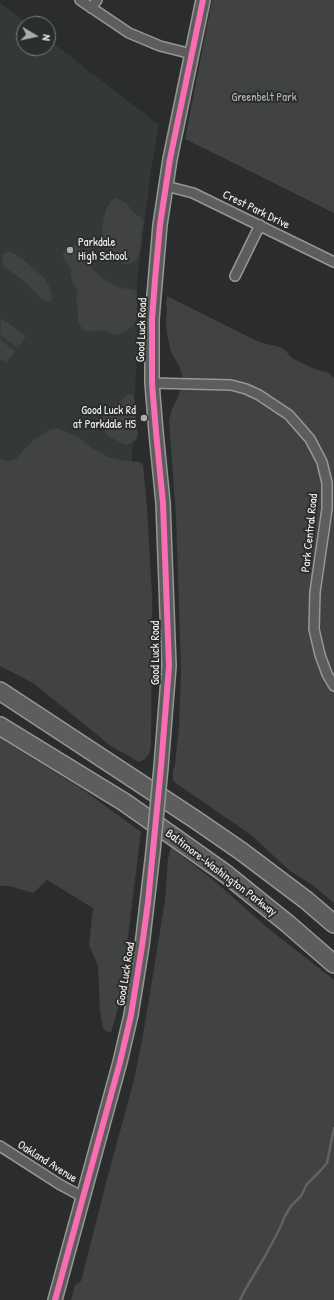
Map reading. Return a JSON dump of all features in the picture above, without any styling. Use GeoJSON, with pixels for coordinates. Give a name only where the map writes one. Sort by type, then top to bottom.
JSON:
{"type":"FeatureCollection","features":[{"type":"Feature","properties":{"kind":"highway"},"geometry":{"type":"LineString","coordinates":[[0,691],[202,824],[300,896],[334,924]]}},
{"type":"Feature","properties":{"kind":"highway","name":"Baltimore-Washington Parkway"},"geometry":{"type":"LineString","coordinates":[[0,726],[124,802],[226,874],[288,924],[334,964]]}},
{"type":"Feature","properties":{"kind":"main road","name":"Good Luck Road"},"geometry":{"type":"LineString","coordinates":[[55,1300],[120,1062],[131,1015],[142,946],[153,852],[169,666],[163,503],[152,383],[152,327],[160,225],[170,159],[203,0]]}},
{"type":"Feature","properties":{"kind":"street"},"geometry":{"type":"LineString","coordinates":[[80,0],[119,27],[144,40],[160,46],[192,54]]}},
{"type":"Feature","properties":{"kind":"street"},"geometry":{"type":"LineString","coordinates":[[91,8],[97,0]]}},
{"type":"Feature","properties":{"kind":"street","name":"Crest Park Drive"},"geometry":{"type":"LineString","coordinates":[[166,186],[193,193],[334,262]]}},
{"type":"Feature","properties":{"kind":"street"},"geometry":{"type":"LineString","coordinates":[[235,276],[260,225]]}},
{"type":"Feature","properties":{"kind":"street","name":"Park Central Road"},"geometry":{"type":"LineString","coordinates":[[152,383],[231,385],[246,389],[259,395],[289,415],[310,439],[322,462],[327,482],[327,509],[315,592],[314,629],[320,655],[327,674],[334,686]]}},
{"type":"Feature","properties":{"kind":"street","name":"Oakland Avenue"},"geometry":{"type":"LineString","coordinates":[[0,1146],[82,1197]]}},
{"type":"Feature","properties":{"kind":"shaded area","name":"Parkdale High School"},"geometry":{"type":"Polygon","coordinates":[[[0,3],[17,16],[16,16],[16,56],[56,56],[56,45],[159,125],[151,170],[137,282],[137,352],[130,500],[0,522],[0,3]]]}},
{"type":"Feature","properties":{"kind":"green space","name":"Greenbelt Park"},"geometry":{"type":"Polygon","coordinates":[[[212,0],[334,0],[334,213],[185,139],[212,0]]]}},
{"type":"Feature","properties":{"kind":"green space"},"geometry":{"type":"Polygon","coordinates":[[[117,198],[127,204],[134,213],[142,218],[143,222],[140,251],[136,260],[130,264],[123,264],[117,260],[106,245],[103,236],[102,227],[106,209],[111,201],[117,198]]]}},
{"type":"Feature","properties":{"kind":"green space"},"geometry":{"type":"Polygon","coordinates":[[[75,245],[81,250],[85,260],[93,270],[106,281],[121,288],[134,290],[137,292],[137,319],[133,326],[121,334],[116,335],[107,331],[99,330],[87,332],[81,327],[78,320],[76,300],[78,293],[70,275],[71,270],[63,258],[66,248],[75,245]]]}},
{"type":"Feature","properties":{"kind":"green space"},"geometry":{"type":"Polygon","coordinates":[[[7,252],[12,252],[25,261],[44,278],[52,295],[51,301],[48,302],[42,299],[24,281],[4,267],[2,261],[3,255],[7,252]]]}},
{"type":"Feature","properties":{"kind":"green space"},"geometry":{"type":"Polygon","coordinates":[[[167,296],[259,342],[283,348],[292,358],[312,368],[329,373],[334,378],[334,903],[311,884],[290,871],[251,835],[173,781],[173,770],[175,766],[179,727],[181,669],[176,516],[169,420],[172,409],[179,395],[183,378],[179,366],[171,352],[167,334],[167,296]]]}},
{"type":"Feature","properties":{"kind":"green space"},"geometry":{"type":"Polygon","coordinates":[[[1,318],[26,336],[18,348],[0,335],[1,318]]]}},
{"type":"Feature","properties":{"kind":"green space"},"geometry":{"type":"Polygon","coordinates":[[[0,340],[15,351],[6,363],[0,359],[0,340]]]}},
{"type":"Feature","properties":{"kind":"green space"},"geometry":{"type":"Polygon","coordinates":[[[130,394],[133,395],[135,401],[138,434],[136,440],[129,444],[124,444],[108,436],[103,429],[102,423],[103,415],[130,394]]]}},
{"type":"Feature","properties":{"kind":"green space"},"geometry":{"type":"Polygon","coordinates":[[[57,428],[80,438],[92,448],[108,457],[138,462],[143,465],[152,596],[151,745],[149,754],[145,759],[139,762],[111,746],[33,683],[0,666],[0,459],[12,461],[17,458],[34,440],[49,430],[57,428]]]}},
{"type":"Feature","properties":{"kind":"green space"},"geometry":{"type":"Polygon","coordinates":[[[0,738],[82,789],[141,832],[120,1001],[111,1033],[103,1029],[100,1011],[98,966],[89,945],[93,908],[47,880],[33,893],[9,886],[0,886],[0,738]]]}},
{"type":"Feature","properties":{"kind":"green space"},"geometry":{"type":"Polygon","coordinates":[[[171,847],[219,885],[264,925],[334,980],[334,1300],[71,1300],[75,1285],[81,1281],[133,1084],[154,969],[165,900],[168,859],[171,847]]]}},
{"type":"Feature","properties":{"kind":"waterway"},"geometry":{"type":"LineString","coordinates":[[240,1300],[291,1206],[301,1196],[307,1184],[327,1163],[334,1128]]}},
{"type":"Feature","properties":{"kind":"cycle path"},"geometry":{"type":"LineString","coordinates":[[55,1300],[120,1062],[131,1015],[148,902],[169,666],[163,503],[152,383],[152,319],[160,225],[170,159],[203,0]]}},
{"type":"Feature","properties":{"kind":"place","name":"Parkdale High School"},"geometry":{"type":"Point","coordinates":[70,250]}},
{"type":"Feature","properties":{"kind":"place","name":"Good Luck Rd at Parkdale HS"},"geometry":{"type":"Point","coordinates":[144,418]}}]}
